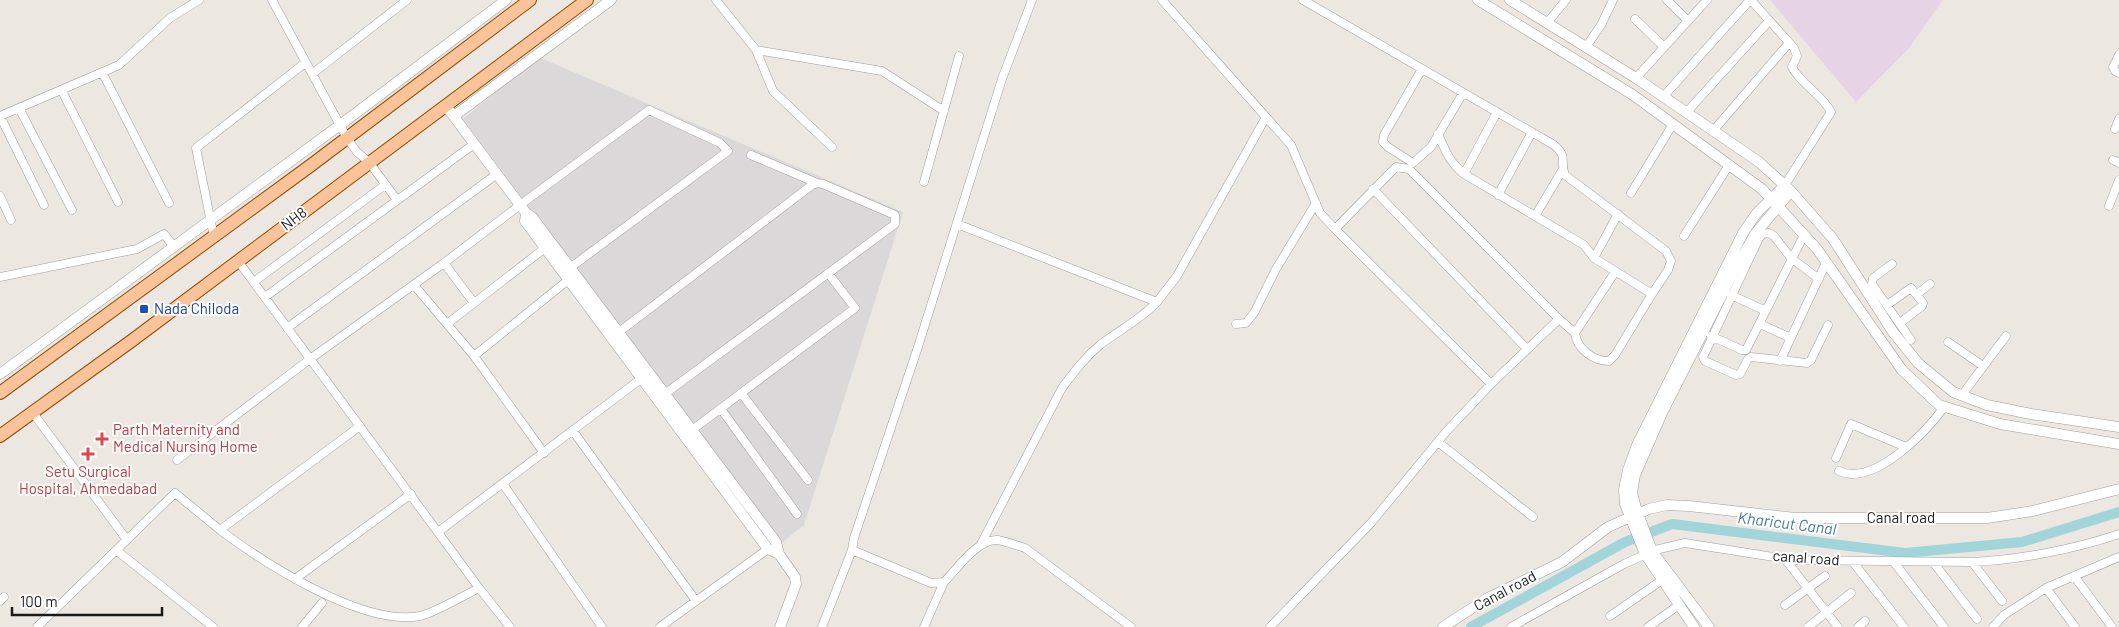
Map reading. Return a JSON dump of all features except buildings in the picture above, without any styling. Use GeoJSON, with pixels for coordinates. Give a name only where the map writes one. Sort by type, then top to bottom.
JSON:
{"type":"FeatureCollection","features":[{"type":"Feature","properties":{"kind":"main road"},"geometry":{"type":"LineString","coordinates":[[0,393],[214,237],[530,0]]}},
{"type":"Feature","properties":{"kind":"main road","name":"NH8"},"geometry":{"type":"LineString","coordinates":[[0,436],[369,162],[450,111],[587,0]]}},
{"type":"Feature","properties":{"kind":"street"},"geometry":{"type":"LineString","coordinates":[[44,205],[0,116],[119,65],[170,18],[199,0]]}},
{"type":"Feature","properties":{"kind":"street"},"geometry":{"type":"LineString","coordinates":[[272,0],[347,138],[357,152],[369,162],[397,200]]}},
{"type":"Feature","properties":{"kind":"street"},"geometry":{"type":"LineString","coordinates":[[312,74],[407,0]]}},
{"type":"Feature","properties":{"kind":"street"},"geometry":{"type":"LineString","coordinates":[[0,374],[340,125],[506,0]]}},
{"type":"Feature","properties":{"kind":"street"},"geometry":{"type":"LineString","coordinates":[[611,0],[450,111],[523,209],[532,217],[569,273],[661,397],[768,550],[779,554]]}},
{"type":"Feature","properties":{"kind":"street"},"geometry":{"type":"LineString","coordinates":[[716,0],[756,50],[773,91],[832,147]]}},
{"type":"Feature","properties":{"kind":"street"},"geometry":{"type":"LineString","coordinates":[[822,627],[852,550],[854,538],[918,350],[1002,79],[1032,0]]}},
{"type":"Feature","properties":{"kind":"street"},"geometry":{"type":"LineString","coordinates":[[1162,0],[1291,145],[1320,213],[1491,384]]}},
{"type":"Feature","properties":{"kind":"street"},"geometry":{"type":"LineString","coordinates":[[1303,0],[1532,132],[1561,151],[1564,158],[1563,169],[1535,216]]}},
{"type":"Feature","properties":{"kind":"street"},"geometry":{"type":"LineString","coordinates":[[1478,0],[1633,95],[1762,189],[1804,235],[1826,263],[1902,370],[1939,405],[2000,424],[2119,444]]}},
{"type":"Feature","properties":{"kind":"street"},"geometry":{"type":"LineString","coordinates":[[1548,23],[1566,0]]}},
{"type":"Feature","properties":{"kind":"street"},"geometry":{"type":"LineString","coordinates":[[1586,47],[1601,25],[1613,0]]}},
{"type":"Feature","properties":{"kind":"street"},"geometry":{"type":"LineString","coordinates":[[1667,0],[1688,20]]}},
{"type":"Feature","properties":{"kind":"street"},"geometry":{"type":"LineString","coordinates":[[1636,78],[1707,0]]}},
{"type":"Feature","properties":{"kind":"street"},"geometry":{"type":"LineString","coordinates":[[1663,96],[1750,0],[1789,43],[1797,56],[1792,67],[1797,76],[1825,100],[1831,112],[1788,188],[1774,202],[1732,275],[1642,456],[1635,475],[1632,493],[1635,516],[1662,580],[1694,627]]}},
{"type":"Feature","properties":{"kind":"street"},"geometry":{"type":"LineString","coordinates":[[1517,2],[1636,78],[1759,162],[1788,188],[1833,239],[1889,316],[1918,363],[1953,392],[1987,405],[2031,414],[2119,427]]}},
{"type":"Feature","properties":{"kind":"street"},"geometry":{"type":"LineString","coordinates":[[1635,20],[1664,47]]}},
{"type":"Feature","properties":{"kind":"street"},"geometry":{"type":"LineString","coordinates":[[1686,113],[1769,21]]}},
{"type":"Feature","properties":{"kind":"street"},"geometry":{"type":"LineString","coordinates":[[1714,131],[1789,43]]}},
{"type":"Feature","properties":{"kind":"street"},"geometry":{"type":"LineString","coordinates":[[756,50],[882,72],[944,110]]}},
{"type":"Feature","properties":{"kind":"street"},"geometry":{"type":"LineString","coordinates":[[2119,55],[2113,67],[2119,73]]}},
{"type":"Feature","properties":{"kind":"street"},"geometry":{"type":"LineString","coordinates":[[924,182],[959,56]]}},
{"type":"Feature","properties":{"kind":"street"},"geometry":{"type":"LineString","coordinates":[[214,237],[196,148],[305,63]]}},
{"type":"Feature","properties":{"kind":"street"},"geometry":{"type":"LineString","coordinates":[[1422,69],[1384,136],[1383,142],[1411,166],[1559,319],[1575,333]]}},
{"type":"Feature","properties":{"kind":"street"},"geometry":{"type":"LineString","coordinates":[[102,72],[169,202]]}},
{"type":"Feature","properties":{"kind":"street"},"geometry":{"type":"LineString","coordinates":[[62,91],[118,202]]}},
{"type":"Feature","properties":{"kind":"street"},"geometry":{"type":"LineString","coordinates":[[1335,229],[1396,167],[1411,166],[1431,147],[1463,93]]}},
{"type":"Feature","properties":{"kind":"street"},"geometry":{"type":"LineString","coordinates":[[19,108],[72,210]]}},
{"type":"Feature","properties":{"kind":"street"},"geometry":{"type":"LineString","coordinates":[[177,460],[310,359],[523,209],[649,110],[720,143],[728,151],[569,273],[474,356]]}},
{"type":"Feature","properties":{"kind":"street"},"geometry":{"type":"LineString","coordinates":[[1464,174],[1497,112]]}},
{"type":"Feature","properties":{"kind":"street"},"geometry":{"type":"LineString","coordinates":[[924,627],[944,582],[981,544],[1062,388],[1078,365],[1099,346],[1147,313],[1178,276],[1266,117]]}},
{"type":"Feature","properties":{"kind":"street"},"geometry":{"type":"LineString","coordinates":[[2115,129],[2119,119]]}},
{"type":"Feature","properties":{"kind":"street"},"geometry":{"type":"LineString","coordinates":[[1631,193],[1673,124]]}},
{"type":"Feature","properties":{"kind":"street"},"geometry":{"type":"LineString","coordinates":[[1498,195],[1532,132]]}},
{"type":"Feature","properties":{"kind":"street"},"geometry":{"type":"LineString","coordinates":[[1438,134],[1447,155],[1456,168],[1464,174],[1584,245],[1594,258],[1652,294]]}},
{"type":"Feature","properties":{"kind":"street"},"geometry":{"type":"LineString","coordinates":[[265,297],[474,144]]}},
{"type":"Feature","properties":{"kind":"street"},"geometry":{"type":"LineString","coordinates":[[661,397],[895,224],[895,215],[751,155]]}},
{"type":"Feature","properties":{"kind":"street"},"geometry":{"type":"LineString","coordinates":[[1684,236],[1729,165]]}},
{"type":"Feature","properties":{"kind":"street"},"geometry":{"type":"LineString","coordinates":[[1563,169],[1566,175],[1657,243],[1666,251],[1671,262],[1668,270],[1615,355],[1609,361],[1601,361],[1580,349],[1576,343],[1575,333],[1615,272]]}},
{"type":"Feature","properties":{"kind":"street"},"geometry":{"type":"LineString","coordinates":[[287,328],[497,174]]}},
{"type":"Feature","properties":{"kind":"street"},"geometry":{"type":"LineString","coordinates":[[2109,206],[2119,180]]}},
{"type":"Feature","properties":{"kind":"street"},"geometry":{"type":"LineString","coordinates":[[615,335],[817,183]]}},
{"type":"Feature","properties":{"kind":"street"},"geometry":{"type":"LineString","coordinates":[[255,281],[385,185]]}},
{"type":"Feature","properties":{"kind":"street"},"geometry":{"type":"LineString","coordinates":[[1373,189],[1527,349]]}},
{"type":"Feature","properties":{"kind":"street"},"geometry":{"type":"LineString","coordinates":[[0,196],[11,220]]}},
{"type":"Feature","properties":{"kind":"street"},"geometry":{"type":"LineString","coordinates":[[1236,324],[1246,323],[1254,312],[1276,269],[1316,203]]}},
{"type":"Feature","properties":{"kind":"street"},"geometry":{"type":"LineString","coordinates":[[523,209],[525,221],[545,248],[569,273]]}},
{"type":"Feature","properties":{"kind":"street"},"geometry":{"type":"LineString","coordinates":[[1594,258],[1618,214]]}},
{"type":"Feature","properties":{"kind":"street"},"geometry":{"type":"LineString","coordinates":[[957,224],[1157,302]]}},
{"type":"Feature","properties":{"kind":"street"},"geometry":{"type":"LineString","coordinates":[[1819,279],[1791,258],[1774,236],[1769,233],[1763,234],[1758,238],[1703,356],[1705,360],[1736,375],[1740,374],[1748,358],[1751,357],[1808,362],[1828,324]]}},
{"type":"Feature","properties":{"kind":"street"},"geometry":{"type":"LineString","coordinates":[[0,277],[137,249],[164,234],[174,247]]}},
{"type":"Feature","properties":{"kind":"street"},"geometry":{"type":"LineString","coordinates":[[1711,336],[1746,350],[1804,235]]}},
{"type":"Feature","properties":{"kind":"street"},"geometry":{"type":"LineString","coordinates":[[447,324],[545,248]]}},
{"type":"Feature","properties":{"kind":"street"},"geometry":{"type":"LineString","coordinates":[[238,261],[255,281],[287,328],[479,588],[510,627]]}},
{"type":"Feature","properties":{"kind":"street"},"geometry":{"type":"LineString","coordinates":[[444,263],[474,303]]}},
{"type":"Feature","properties":{"kind":"street"},"geometry":{"type":"LineString","coordinates":[[1780,360],[1826,263]]}},
{"type":"Feature","properties":{"kind":"street"},"geometry":{"type":"LineString","coordinates":[[1892,264],[1873,278],[1872,282],[1887,305],[1889,316],[1900,323],[1911,340]]}},
{"type":"Feature","properties":{"kind":"street"},"geometry":{"type":"LineString","coordinates":[[692,430],[855,308],[828,273]]}},
{"type":"Feature","properties":{"kind":"street"},"geometry":{"type":"LineString","coordinates":[[1917,294],[1930,284]]}},
{"type":"Feature","properties":{"kind":"street"},"geometry":{"type":"LineString","coordinates":[[414,285],[474,356],[544,453]]}},
{"type":"Feature","properties":{"kind":"street"},"geometry":{"type":"LineString","coordinates":[[1887,305],[1910,288],[1917,294],[1923,305],[1900,323]]}},
{"type":"Feature","properties":{"kind":"street"},"geometry":{"type":"LineString","coordinates":[[1731,295],[1766,311]]}},
{"type":"Feature","properties":{"kind":"street"},"geometry":{"type":"LineString","coordinates":[[1270,627],[1371,523],[1438,442],[1491,384],[1559,319]]}},
{"type":"Feature","properties":{"kind":"street"},"geometry":{"type":"LineString","coordinates":[[1760,324],[1791,338]]}},
{"type":"Feature","properties":{"kind":"street"},"geometry":{"type":"LineString","coordinates":[[1962,395],[2006,336]]}},
{"type":"Feature","properties":{"kind":"street"},"geometry":{"type":"LineString","coordinates":[[1948,342],[1983,366]]}},
{"type":"Feature","properties":{"kind":"street"},"geometry":{"type":"LineString","coordinates":[[438,532],[645,376]]}},
{"type":"Feature","properties":{"kind":"street"},"geometry":{"type":"LineString","coordinates":[[741,393],[808,480]]}},
{"type":"Feature","properties":{"kind":"street"},"geometry":{"type":"LineString","coordinates":[[661,397],[692,430],[776,542],[779,554],[795,577],[796,584],[779,626]]}},
{"type":"Feature","properties":{"kind":"street"},"geometry":{"type":"LineString","coordinates":[[1839,471],[1852,475],[1859,474],[1880,465],[1906,447],[1929,427],[1945,406]]}},
{"type":"Feature","properties":{"kind":"street"},"geometry":{"type":"LineString","coordinates":[[721,408],[797,514]]}},
{"type":"Feature","properties":{"kind":"street"},"geometry":{"type":"LineString","coordinates":[[33,413],[127,540]]}},
{"type":"Feature","properties":{"kind":"street"},"geometry":{"type":"LineString","coordinates":[[1836,458],[1851,424],[1906,447]]}},
{"type":"Feature","properties":{"kind":"street"},"geometry":{"type":"LineString","coordinates":[[220,530],[360,426]]}},
{"type":"Feature","properties":{"kind":"street"},"geometry":{"type":"LineString","coordinates":[[572,431],[696,601]]}},
{"type":"Feature","properties":{"kind":"street"},"geometry":{"type":"LineString","coordinates":[[1438,442],[1533,517]]}},
{"type":"Feature","properties":{"kind":"street"},"geometry":{"type":"LineString","coordinates":[[504,484],[602,627]]}},
{"type":"Feature","properties":{"kind":"street","name":"Canal road"},"geometry":{"type":"LineString","coordinates":[[1443,627],[1486,599],[1562,562],[1608,527],[1658,507],[1682,506],[1795,518],[1988,518],[2033,511],[2119,489]]}},
{"type":"Feature","properties":{"kind":"street"},"geometry":{"type":"LineString","coordinates":[[40,626],[175,493],[258,558],[295,580],[336,599],[382,616],[420,616],[479,588]]}},
{"type":"Feature","properties":{"kind":"street"},"geometry":{"type":"LineString","coordinates":[[295,580],[411,494]]}},
{"type":"Feature","properties":{"kind":"street","name":"canal road"},"geometry":{"type":"LineString","coordinates":[[1510,627],[1624,564],[1649,552],[1685,543],[1785,559],[1972,562],[1991,561],[2042,552],[2100,540],[2119,534]]}},
{"type":"Feature","properties":{"kind":"street"},"geometry":{"type":"LineString","coordinates":[[981,544],[996,540],[1025,548],[1130,627]]}},
{"type":"Feature","properties":{"kind":"street"},"geometry":{"type":"LineString","coordinates":[[116,550],[213,627]]}},
{"type":"Feature","properties":{"kind":"street"},"geometry":{"type":"LineString","coordinates":[[660,627],[768,550]]}},
{"type":"Feature","properties":{"kind":"street"},"geometry":{"type":"LineString","coordinates":[[852,550],[931,583],[944,582]]}},
{"type":"Feature","properties":{"kind":"street"},"geometry":{"type":"LineString","coordinates":[[1649,552],[1682,588],[1709,627]]}},
{"type":"Feature","properties":{"kind":"street"},"geometry":{"type":"LineString","coordinates":[[1993,627],[2004,615],[2046,588],[2119,557]]}},
{"type":"Feature","properties":{"kind":"street"},"geometry":{"type":"LineString","coordinates":[[1785,559],[1838,627]]}},
{"type":"Feature","properties":{"kind":"street"},"geometry":{"type":"LineString","coordinates":[[1852,561],[1904,627]]}},
{"type":"Feature","properties":{"kind":"street"},"geometry":{"type":"LineString","coordinates":[[1893,561],[1944,627]]}},
{"type":"Feature","properties":{"kind":"street"},"geometry":{"type":"LineString","coordinates":[[1933,562],[1977,619]]}},
{"type":"Feature","properties":{"kind":"street"},"geometry":{"type":"LineString","coordinates":[[1972,562],[2002,600]]}},
{"type":"Feature","properties":{"kind":"street"},"geometry":{"type":"LineString","coordinates":[[1785,606],[1825,576]]}},
{"type":"Feature","properties":{"kind":"street"},"geometry":{"type":"LineString","coordinates":[[2074,576],[2112,627]]}},
{"type":"Feature","properties":{"kind":"street"},"geometry":{"type":"LineString","coordinates":[[1610,616],[1662,580]]}},
{"type":"Feature","properties":{"kind":"street"},"geometry":{"type":"LineString","coordinates":[[2046,588],[2075,627]]}},
{"type":"Feature","properties":{"kind":"street"},"geometry":{"type":"LineString","coordinates":[[1808,627],[1851,593]]}},
{"type":"Feature","properties":{"kind":"street"},"geometry":{"type":"LineString","coordinates":[[302,627],[322,603]]}},
{"type":"Feature","properties":{"kind":"street"},"geometry":{"type":"LineString","coordinates":[[1648,627],[1678,605]]}},
{"type":"Feature","properties":{"kind":"street"},"geometry":{"type":"LineString","coordinates":[[2002,619],[2008,627]]}},
{"type":"Feature","properties":{"kind":"street"},"geometry":{"type":"LineString","coordinates":[[1858,627],[1865,621]]}},
{"type":"Feature","properties":{"kind":"shaded area"},"geometry":{"type":"Polygon","coordinates":[[[1770,0],[1943,0],[1909,48],[1856,102],[1770,0]]]}},
{"type":"Feature","properties":{"kind":"shaded area"},"geometry":{"type":"Polygon","coordinates":[[[538,57],[903,212],[804,525],[779,545],[463,119],[538,57]]]}},
{"type":"Feature","properties":{"kind":"waterway","name":"Kharicut Canal"},"geometry":{"type":"LineString","coordinates":[[1471,627],[1625,542],[1672,524],[1905,553],[2022,542],[2119,512]]}},
{"type":"Feature","properties":{"kind":"place","name":"Nada Chiloda"},"geometry":{"type":"Point","coordinates":[144,309]}},
{"type":"Feature","properties":{"kind":"place","name":"Parth Maternity and Medical Nursing Home"},"geometry":{"type":"Point","coordinates":[102,439]}},
{"type":"Feature","properties":{"kind":"place","name":"Setu Surgical Hospital, Ahmedabad"},"geometry":{"type":"Point","coordinates":[88,454]}}]}
